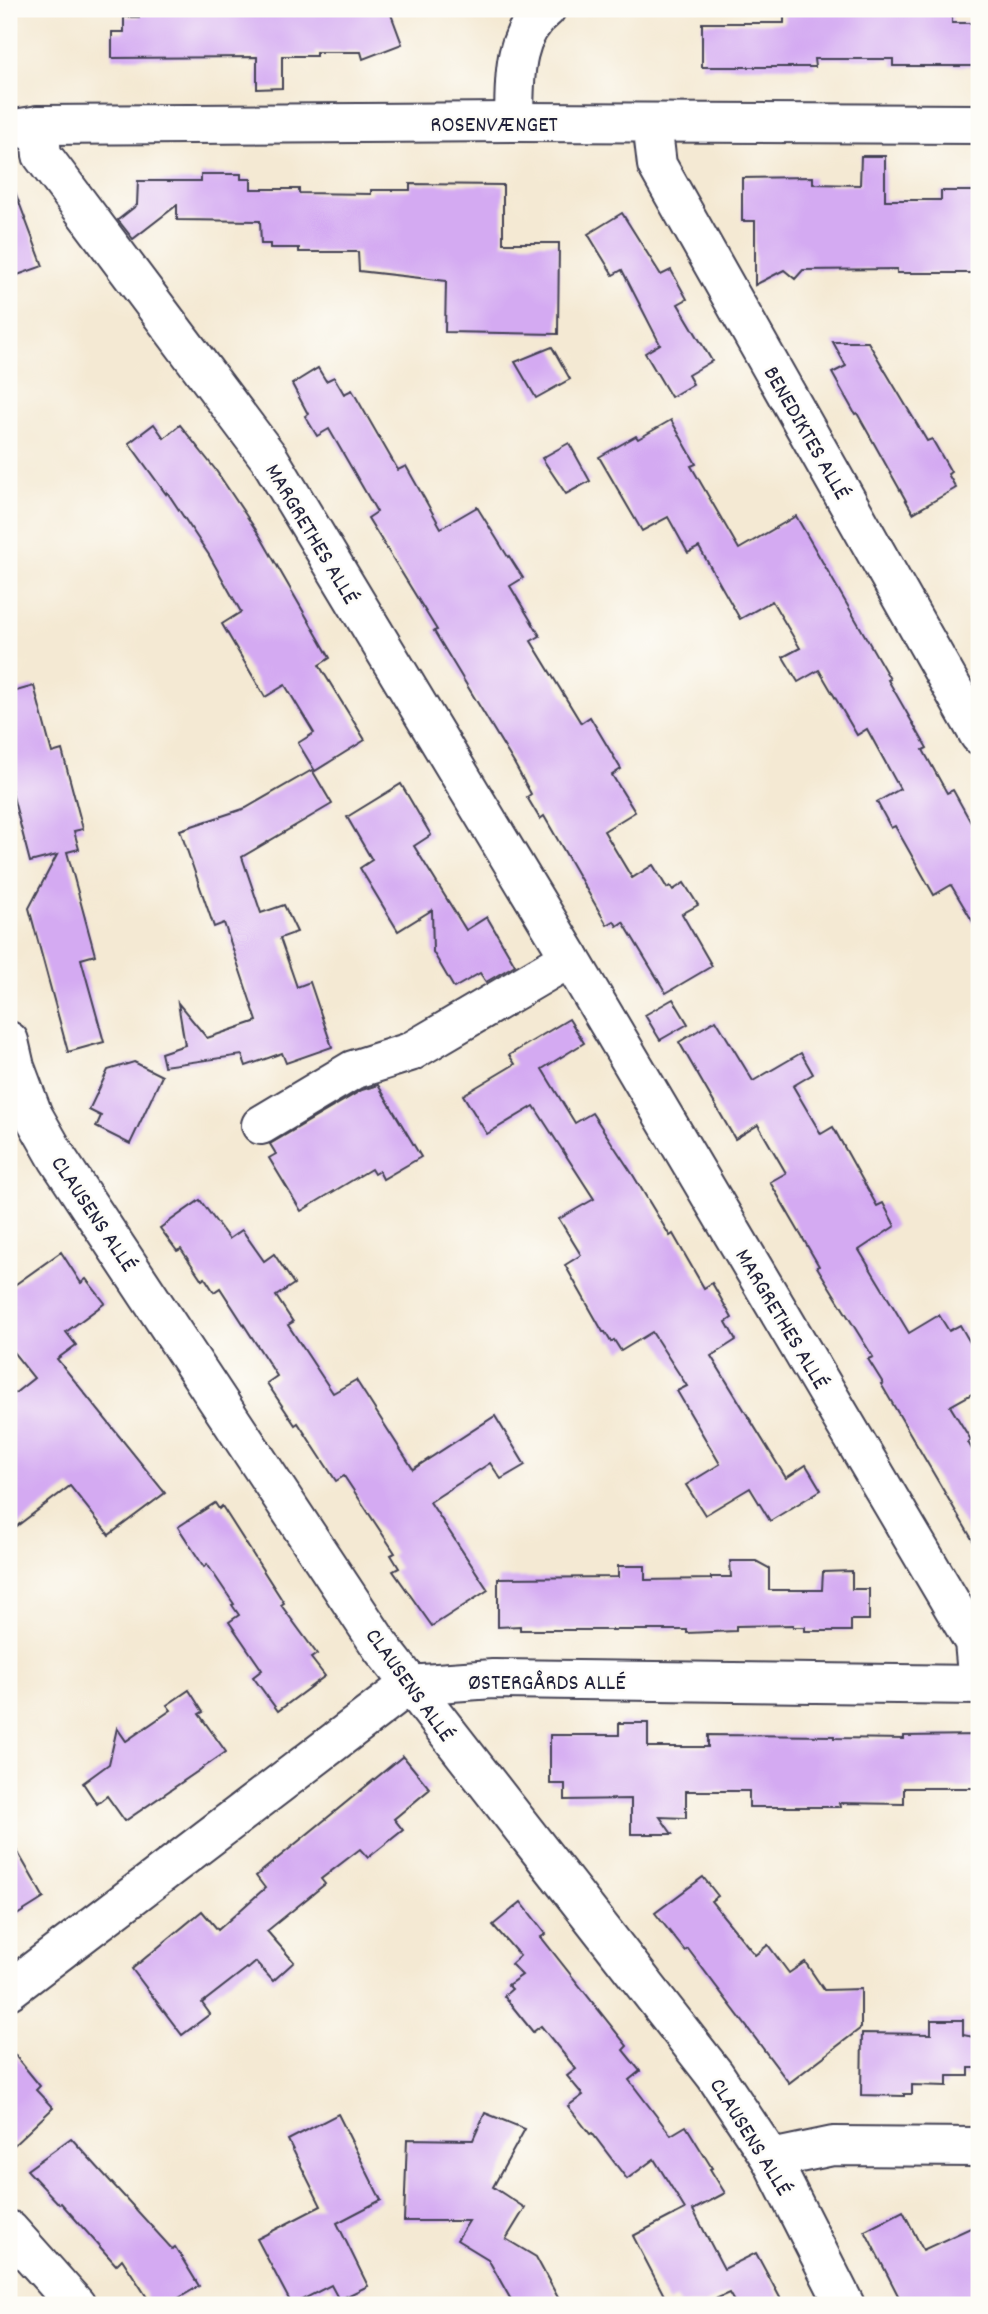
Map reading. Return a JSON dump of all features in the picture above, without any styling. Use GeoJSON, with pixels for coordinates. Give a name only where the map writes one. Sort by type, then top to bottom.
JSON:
{"type":"FeatureCollection","features":[{"type":"Feature","properties":{"kind":"street"},"geometry":{"type":"LineString","coordinates":[[514,122],[515,70],[523,36],[545,9]]}},
{"type":"Feature","properties":{"kind":"street","name":"ROSENVÆNGET"},"geometry":{"type":"LineString","coordinates":[[24,128],[514,122],[979,124]]}},
{"type":"Feature","properties":{"kind":"street","name":"BENEDIKTES ALLÉ"},"geometry":{"type":"LineString","coordinates":[[652,123],[657,165],[979,735]]}},
{"type":"Feature","properties":{"kind":"street","name":"MARGRETHES ALLÉ"},"geometry":{"type":"LineString","coordinates":[[24,128],[268,458],[570,958],[974,1642],[979,1685]]}},
{"type":"Feature","properties":{"kind":"street"},"geometry":{"type":"LineString","coordinates":[[261,1125],[352,1070],[410,1052],[570,958]]}},
{"type":"Feature","properties":{"kind":"street","name":"CLAUSENS ALLÉ"},"geometry":{"type":"LineString","coordinates":[[11,1060],[33,1115],[58,1159],[381,1647],[715,2075],[771,2159],[845,2305]]}},
{"type":"Feature","properties":{"kind":"street","name":"ØSTERGÅRDS ALLÉ"},"geometry":{"type":"LineString","coordinates":[[409,1685],[493,1679],[979,1685]]}},
{"type":"Feature","properties":{"kind":"street"},"geometry":{"type":"LineString","coordinates":[[9,1990],[409,1685]]}},
{"type":"Feature","properties":{"kind":"street"},"geometry":{"type":"LineString","coordinates":[[771,2159],[832,2146],[979,2147]]}},
{"type":"Feature","properties":{"kind":"street"},"geometry":{"type":"LineString","coordinates":[[9,2230],[76,2305]]}},
{"type":"Feature","properties":{"kind":"building"},"geometry":{"type":"Polygon","coordinates":[[[139,9],[389,9],[402,44],[363,59],[361,52],[316,52],[316,56],[282,56],[282,88],[257,89],[257,57],[112,58],[112,32],[124,32],[124,17],[139,17],[139,9]]]}},
{"type":"Feature","properties":{"kind":"building"},"geometry":{"type":"Polygon","coordinates":[[[784,9],[936,9],[936,14],[952,15],[952,23],[979,23],[979,66],[893,66],[893,59],[814,59],[815,67],[702,67],[702,23],[784,23],[784,9]]]}},
{"type":"Feature","properties":{"kind":"building"},"geometry":{"type":"Polygon","coordinates":[[[861,156],[885,156],[885,200],[941,200],[941,191],[979,191],[979,237],[974,237],[973,273],[897,273],[897,269],[803,270],[795,279],[784,270],[755,285],[755,221],[742,221],[742,178],[813,177],[813,184],[860,185],[861,156]]]}},
{"type":"Feature","properties":{"kind":"building"},"geometry":{"type":"Polygon","coordinates":[[[201,174],[241,174],[241,179],[251,179],[251,189],[299,189],[299,193],[371,194],[371,190],[410,190],[410,184],[503,185],[503,243],[559,243],[558,334],[445,332],[446,281],[359,271],[358,252],[299,252],[299,248],[270,248],[270,244],[261,244],[260,221],[177,220],[177,205],[133,239],[118,220],[137,205],[138,181],[201,181],[201,174]]]}},
{"type":"Feature","properties":{"kind":"building"},"geometry":{"type":"Polygon","coordinates":[[[11,181],[43,266],[9,278],[9,182],[11,181]]]}},
{"type":"Feature","properties":{"kind":"building"},"geometry":{"type":"Polygon","coordinates":[[[622,213],[661,275],[671,270],[687,299],[678,304],[712,361],[688,375],[693,384],[671,397],[645,353],[660,344],[622,270],[613,275],[588,234],[622,213]]]}},
{"type":"Feature","properties":{"kind":"building"},"geometry":{"type":"Polygon","coordinates":[[[833,342],[868,342],[927,441],[932,439],[951,472],[948,474],[956,488],[913,513],[832,373],[846,366],[833,342]]]}},
{"type":"Feature","properties":{"kind":"building"},"geometry":{"type":"Polygon","coordinates":[[[552,347],[570,379],[536,398],[515,362],[552,347]]]}},
{"type":"Feature","properties":{"kind":"building"},"geometry":{"type":"Polygon","coordinates":[[[318,368],[326,381],[334,377],[344,394],[352,390],[398,470],[406,466],[441,528],[477,507],[523,578],[510,586],[540,636],[531,641],[581,723],[590,717],[621,769],[612,775],[635,812],[604,831],[632,878],[653,865],[667,888],[670,886],[673,890],[684,883],[698,905],[682,914],[712,966],[666,993],[623,922],[617,926],[614,921],[607,925],[544,816],[540,819],[527,797],[531,794],[514,763],[368,518],[377,512],[329,429],[317,436],[305,416],[308,414],[292,384],[318,368]]]}},
{"type":"Feature","properties":{"kind":"building"},"geometry":{"type":"Polygon","coordinates":[[[671,420],[696,464],[691,466],[739,549],[796,516],[890,679],[888,680],[927,748],[923,750],[947,793],[953,790],[979,837],[979,932],[951,885],[934,895],[895,826],[891,828],[877,802],[900,789],[867,729],[857,735],[819,670],[798,682],[783,657],[800,648],[772,601],[740,619],[699,547],[688,553],[668,517],[642,531],[599,457],[671,420]]]}},
{"type":"Feature","properties":{"kind":"building"},"geometry":{"type":"Polygon","coordinates":[[[154,424],[164,438],[180,425],[215,469],[260,536],[330,658],[319,665],[365,740],[315,771],[298,743],[314,733],[285,685],[265,697],[222,624],[241,612],[209,555],[167,492],[166,494],[129,443],[154,424]]]}},
{"type":"Feature","properties":{"kind":"building"},"geometry":{"type":"Polygon","coordinates":[[[569,443],[590,481],[566,494],[542,458],[569,443]]]}},
{"type":"Feature","properties":{"kind":"building"},"geometry":{"type":"Polygon","coordinates":[[[34,686],[52,753],[62,750],[83,829],[74,831],[79,849],[67,852],[95,955],[81,959],[104,1042],[68,1052],[29,908],[57,855],[30,862],[9,781],[9,693],[34,686]]]}},
{"type":"Feature","properties":{"kind":"building"},"geometry":{"type":"Polygon","coordinates":[[[312,770],[332,804],[242,857],[261,913],[284,905],[297,932],[280,938],[297,987],[310,982],[332,1047],[286,1063],[282,1053],[246,1066],[242,1055],[164,1066],[161,1053],[185,1045],[178,1003],[207,1038],[257,1021],[224,923],[214,927],[180,830],[246,808],[312,770]]]}},
{"type":"Feature","properties":{"kind":"building"},"geometry":{"type":"Polygon","coordinates":[[[401,784],[431,835],[414,846],[466,930],[487,917],[515,965],[486,982],[480,973],[454,988],[433,952],[432,910],[398,931],[360,868],[372,860],[347,817],[401,784]]]}},
{"type":"Feature","properties":{"kind":"building"},"geometry":{"type":"Polygon","coordinates":[[[673,999],[688,1024],[660,1040],[645,1015],[673,999]]]}},
{"type":"Feature","properties":{"kind":"building"},"geometry":{"type":"Polygon","coordinates":[[[569,1019],[584,1043],[542,1069],[575,1123],[592,1113],[670,1236],[673,1234],[704,1288],[712,1283],[732,1318],[726,1322],[736,1340],[711,1356],[786,1478],[806,1465],[821,1490],[770,1521],[750,1488],[705,1515],[686,1485],[720,1464],[677,1391],[687,1386],[652,1332],[621,1351],[614,1340],[611,1342],[603,1332],[565,1265],[581,1255],[559,1219],[594,1199],[534,1106],[487,1134],[463,1095],[515,1064],[509,1055],[569,1019]]]}},
{"type":"Feature","properties":{"kind":"building"},"geometry":{"type":"Polygon","coordinates":[[[716,1020],[753,1081],[801,1053],[813,1074],[793,1086],[821,1134],[833,1127],[877,1206],[883,1203],[895,1226],[859,1250],[909,1333],[939,1315],[949,1331],[960,1325],[979,1358],[979,1390],[950,1406],[971,1440],[968,1442],[979,1462],[979,1551],[881,1384],[883,1383],[868,1359],[873,1357],[817,1267],[819,1266],[770,1182],[786,1173],[758,1125],[735,1139],[679,1042],[716,1020]]]}},
{"type":"Feature","properties":{"kind":"building"},"geometry":{"type":"Polygon","coordinates":[[[134,1062],[162,1076],[130,1144],[96,1127],[101,1116],[89,1110],[108,1070],[134,1062]]]}},
{"type":"Feature","properties":{"kind":"building"},"geometry":{"type":"Polygon","coordinates":[[[378,1085],[421,1157],[383,1179],[379,1171],[374,1174],[371,1169],[301,1211],[269,1158],[276,1154],[270,1144],[362,1090],[378,1085]]]}},
{"type":"Feature","properties":{"kind":"building"},"geometry":{"type":"Polygon","coordinates":[[[200,1200],[229,1239],[242,1230],[264,1261],[274,1254],[294,1284],[276,1296],[293,1322],[288,1325],[333,1393],[356,1380],[413,1469],[495,1416],[525,1465],[501,1479],[490,1463],[430,1502],[488,1590],[432,1626],[393,1571],[399,1568],[391,1555],[395,1553],[344,1476],[336,1481],[298,1423],[295,1425],[267,1383],[277,1376],[220,1288],[214,1292],[205,1278],[202,1280],[181,1249],[177,1251],[160,1228],[200,1200]]]}},
{"type":"Feature","properties":{"kind":"building"},"geometry":{"type":"Polygon","coordinates":[[[61,1252],[81,1283],[86,1279],[105,1303],[66,1332],[76,1345],[57,1359],[165,1493],[109,1535],[70,1486],[9,1532],[9,1398],[34,1378],[9,1347],[9,1289],[61,1252]]]}},
{"type":"Feature","properties":{"kind":"building"},"geometry":{"type":"Polygon","coordinates":[[[215,1503],[219,1509],[222,1506],[284,1603],[281,1605],[317,1654],[311,1658],[325,1676],[278,1711],[253,1677],[262,1670],[229,1622],[239,1615],[232,1605],[234,1604],[207,1564],[204,1567],[178,1527],[215,1503]]]}},
{"type":"Feature","properties":{"kind":"building"},"geometry":{"type":"Polygon","coordinates":[[[730,1561],[756,1561],[769,1568],[769,1590],[822,1590],[823,1572],[852,1571],[852,1589],[869,1589],[869,1620],[851,1620],[851,1631],[805,1631],[805,1627],[793,1625],[736,1626],[736,1631],[687,1633],[687,1630],[520,1630],[520,1626],[498,1627],[498,1578],[618,1577],[618,1566],[645,1566],[645,1580],[711,1579],[731,1577],[730,1561]]]}},
{"type":"Feature","properties":{"kind":"building"},"geometry":{"type":"Polygon","coordinates":[[[189,1690],[203,1712],[199,1714],[226,1752],[125,1821],[107,1796],[97,1804],[83,1783],[109,1764],[117,1728],[126,1741],[171,1710],[167,1705],[189,1690]]]}},
{"type":"Feature","properties":{"kind":"building"},"geometry":{"type":"Polygon","coordinates":[[[619,1723],[648,1723],[648,1747],[708,1747],[708,1735],[904,1739],[904,1736],[979,1735],[979,1785],[978,1788],[904,1788],[904,1804],[839,1803],[840,1807],[749,1807],[749,1791],[686,1791],[686,1818],[660,1817],[672,1834],[631,1834],[631,1799],[565,1800],[565,1784],[550,1784],[550,1735],[619,1735],[619,1723]]]}},
{"type":"Feature","properties":{"kind":"building"},"geometry":{"type":"Polygon","coordinates":[[[403,1756],[430,1789],[394,1819],[403,1830],[368,1858],[360,1849],[321,1879],[325,1884],[267,1931],[294,1962],[273,1981],[256,1962],[202,2003],[210,2014],[182,2035],[132,1969],[202,1911],[218,1930],[265,1888],[256,1876],[403,1756]]]}},
{"type":"Feature","properties":{"kind":"building"},"geometry":{"type":"Polygon","coordinates":[[[9,1837],[44,1898],[9,1920],[9,1837]]]}},
{"type":"Feature","properties":{"kind":"building"},"geometry":{"type":"Polygon","coordinates":[[[703,1877],[718,1896],[711,1901],[755,1955],[768,1945],[789,1973],[805,1962],[824,1990],[861,1989],[861,2028],[789,2083],[688,1949],[685,1951],[655,1913],[703,1877]]]}},
{"type":"Feature","properties":{"kind":"building"},"geometry":{"type":"Polygon","coordinates":[[[521,1902],[546,1934],[541,1937],[627,2046],[623,2050],[640,2071],[629,2080],[671,2135],[686,2126],[712,2168],[710,2169],[725,2193],[693,2210],[724,2269],[756,2253],[784,2305],[736,2305],[729,2293],[702,2305],[680,2305],[676,2299],[668,2303],[633,2236],[685,2209],[654,2159],[627,2179],[568,2106],[583,2095],[567,2076],[576,2069],[541,2026],[533,2032],[504,1996],[512,1989],[508,1985],[522,1975],[511,1964],[520,1956],[493,1925],[521,1902]]]}},
{"type":"Feature","properties":{"kind":"building"},"geometry":{"type":"Polygon","coordinates":[[[931,2020],[963,2020],[963,2035],[979,2038],[979,2068],[969,2068],[969,2076],[947,2076],[947,2086],[912,2085],[912,2094],[904,2096],[861,2095],[862,2033],[931,2034],[931,2020]]]}},
{"type":"Feature","properties":{"kind":"building"},"geometry":{"type":"Polygon","coordinates":[[[9,2048],[40,2086],[36,2090],[53,2108],[9,2150],[9,2048]]]}},
{"type":"Feature","properties":{"kind":"building"},"geometry":{"type":"Polygon","coordinates":[[[485,2113],[525,2129],[493,2187],[525,2208],[506,2239],[536,2257],[562,2305],[514,2305],[488,2259],[457,2240],[469,2221],[404,2221],[407,2139],[473,2140],[485,2113]]]}},
{"type":"Feature","properties":{"kind":"building"},"geometry":{"type":"Polygon","coordinates":[[[338,2114],[381,2200],[337,2223],[368,2286],[339,2300],[331,2285],[292,2305],[257,2239],[321,2206],[288,2140],[338,2114]]]}},
{"type":"Feature","properties":{"kind":"building"},"geometry":{"type":"Polygon","coordinates":[[[71,2138],[172,2249],[175,2247],[199,2286],[167,2305],[152,2305],[122,2259],[116,2265],[61,2203],[59,2204],[27,2170],[71,2138]]]}},
{"type":"Feature","properties":{"kind":"building"},"geometry":{"type":"Polygon","coordinates":[[[903,2211],[923,2250],[979,2224],[979,2305],[903,2305],[865,2231],[903,2211]]]}}]}
